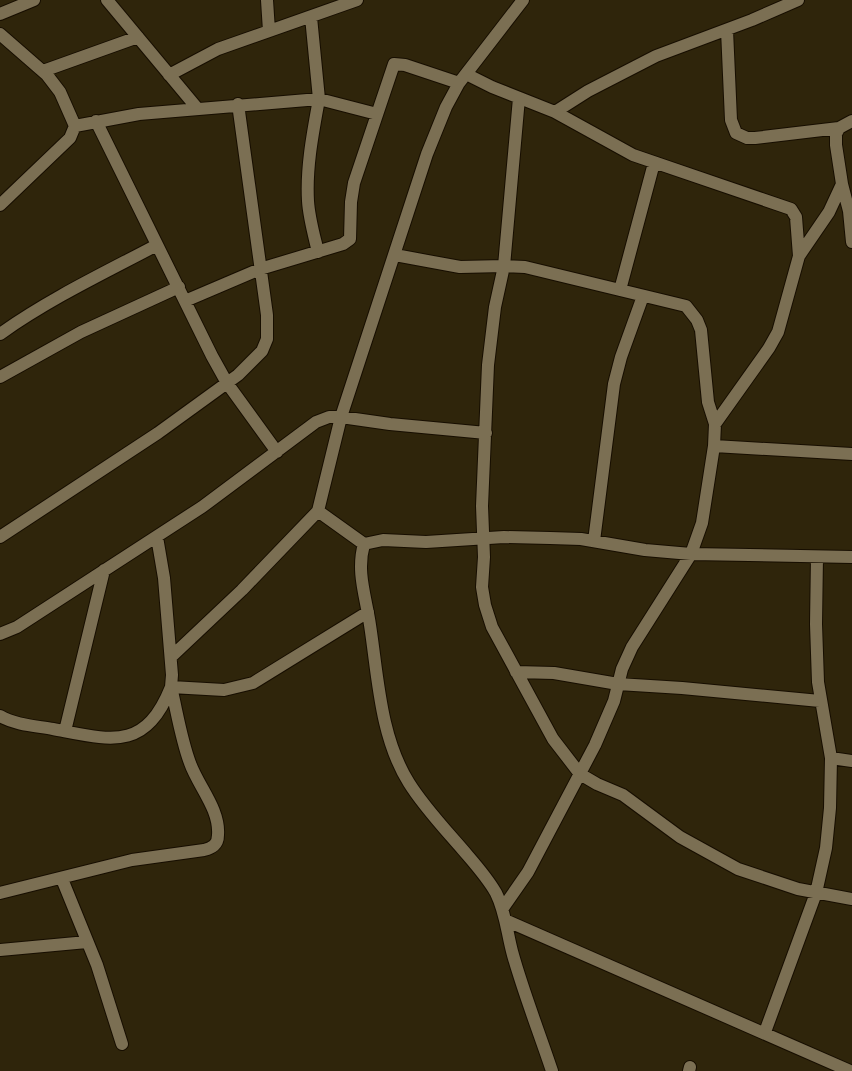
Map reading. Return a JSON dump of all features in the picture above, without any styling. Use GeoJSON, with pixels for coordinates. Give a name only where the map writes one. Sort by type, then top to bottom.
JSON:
{"type":"FeatureCollection","features":[{"type":"Feature","properties":{"kind":"street"},"geometry":{"type":"LineString","coordinates":[[0,14],[34,0]]}},
{"type":"Feature","properties":{"kind":"street"},"geometry":{"type":"LineString","coordinates":[[107,0],[197,108]]}},
{"type":"Feature","properties":{"kind":"street"},"geometry":{"type":"LineString","coordinates":[[267,0],[269,31]]}},
{"type":"Feature","properties":{"kind":"street"},"geometry":{"type":"LineString","coordinates":[[170,75],[218,49],[357,0]]}},
{"type":"Feature","properties":{"kind":"street"},"geometry":{"type":"LineString","coordinates":[[171,657],[242,590],[318,511],[341,417],[427,153],[442,117],[463,78],[523,0]]}},
{"type":"Feature","properties":{"kind":"street"},"geometry":{"type":"LineString","coordinates":[[555,112],[588,91],[656,56],[727,30],[798,0]]}},
{"type":"Feature","properties":{"kind":"street"},"geometry":{"type":"LineString","coordinates":[[311,17],[319,99],[309,158],[308,179],[310,221],[318,252]]}},
{"type":"Feature","properties":{"kind":"street"},"geometry":{"type":"LineString","coordinates":[[727,30],[731,120],[736,133],[747,138],[755,138],[839,128],[852,121]]}},
{"type":"Feature","properties":{"kind":"street"},"geometry":{"type":"LineString","coordinates":[[0,34],[43,71],[60,92],[75,126],[70,138],[0,205]]}},
{"type":"Feature","properties":{"kind":"street"},"geometry":{"type":"LineString","coordinates":[[43,71],[138,37]]}},
{"type":"Feature","properties":{"kind":"street"},"geometry":{"type":"LineString","coordinates":[[185,301],[260,269],[343,244],[350,239],[352,193],[392,66],[395,63],[463,78],[555,112],[613,145],[654,163],[791,209],[796,217],[799,256],[783,318],[773,341],[715,424]]}},
{"type":"Feature","properties":{"kind":"street"},"geometry":{"type":"LineString","coordinates":[[519,98],[504,266],[490,338],[482,506],[484,538],[482,587],[485,606],[496,636],[553,739],[580,774],[623,795],[680,837],[738,869],[770,881],[816,893],[852,899]]}},
{"type":"Feature","properties":{"kind":"street"},"geometry":{"type":"LineString","coordinates":[[75,126],[139,114],[319,99],[376,114]]}},
{"type":"Feature","properties":{"kind":"street"},"geometry":{"type":"LineString","coordinates":[[0,537],[158,433],[227,383],[258,357],[265,346],[268,330],[267,315],[238,104]]}},
{"type":"Feature","properties":{"kind":"street"},"geometry":{"type":"LineString","coordinates":[[96,121],[227,383],[277,452]]}},
{"type":"Feature","properties":{"kind":"street"},"geometry":{"type":"LineString","coordinates":[[839,128],[836,134],[836,145],[849,212],[852,242]]}},
{"type":"Feature","properties":{"kind":"street"},"geometry":{"type":"LineString","coordinates":[[620,290],[654,163]]}},
{"type":"Feature","properties":{"kind":"street"},"geometry":{"type":"LineString","coordinates":[[799,256],[829,212],[842,184]]}},
{"type":"Feature","properties":{"kind":"street"},"geometry":{"type":"LineString","coordinates":[[0,334],[30,314],[157,245]]}},
{"type":"Feature","properties":{"kind":"street"},"geometry":{"type":"LineString","coordinates":[[395,255],[460,267],[504,266],[546,271],[686,306],[698,320],[701,330],[708,402],[715,424],[714,446],[702,523],[691,554],[632,647],[622,669],[604,726],[504,914]]}},
{"type":"Feature","properties":{"kind":"street"},"geometry":{"type":"LineString","coordinates":[[0,377],[81,332],[179,287]]}},
{"type":"Feature","properties":{"kind":"street"},"geometry":{"type":"LineString","coordinates":[[594,541],[614,384],[621,357],[643,296]]}},
{"type":"Feature","properties":{"kind":"street"},"geometry":{"type":"LineString","coordinates":[[0,634],[17,627],[157,537],[277,452],[309,426],[329,417],[486,433]]}},
{"type":"Feature","properties":{"kind":"street"},"geometry":{"type":"LineString","coordinates":[[714,446],[852,454]]}},
{"type":"Feature","properties":{"kind":"street"},"geometry":{"type":"LineString","coordinates":[[318,511],[364,544],[383,540],[426,542],[527,537],[594,541],[645,550],[691,554],[852,557]]}},
{"type":"Feature","properties":{"kind":"street"},"geometry":{"type":"LineString","coordinates":[[0,893],[132,860],[204,850],[216,844],[219,831],[216,818],[191,766],[171,687],[171,657],[164,578],[157,537]]}},
{"type":"Feature","properties":{"kind":"street"},"geometry":{"type":"LineString","coordinates":[[364,544],[360,578],[389,737],[400,765],[420,800],[485,876],[504,914],[518,971],[552,1071]]}},
{"type":"Feature","properties":{"kind":"street"},"geometry":{"type":"LineString","coordinates":[[765,1032],[816,893],[826,848],[831,758],[820,701],[816,655],[817,556]]}},
{"type":"Feature","properties":{"kind":"street"},"geometry":{"type":"LineString","coordinates":[[65,731],[104,570]]}},
{"type":"Feature","properties":{"kind":"street"},"geometry":{"type":"LineString","coordinates":[[171,687],[224,690],[253,684],[368,612]]}},
{"type":"Feature","properties":{"kind":"street"},"geometry":{"type":"LineString","coordinates":[[516,672],[554,673],[618,684],[820,701]]}},
{"type":"Feature","properties":{"kind":"street"},"geometry":{"type":"LineString","coordinates":[[0,716],[15,722],[116,738],[144,728],[171,687]]}},
{"type":"Feature","properties":{"kind":"street"},"geometry":{"type":"LineString","coordinates":[[831,758],[852,761]]}},
{"type":"Feature","properties":{"kind":"street"},"geometry":{"type":"LineString","coordinates":[[62,879],[103,982],[122,1044]]}},
{"type":"Feature","properties":{"kind":"street"},"geometry":{"type":"LineString","coordinates":[[504,914],[850,1071]]}},
{"type":"Feature","properties":{"kind":"street"},"geometry":{"type":"LineString","coordinates":[[0,950],[87,942]]}}]}
